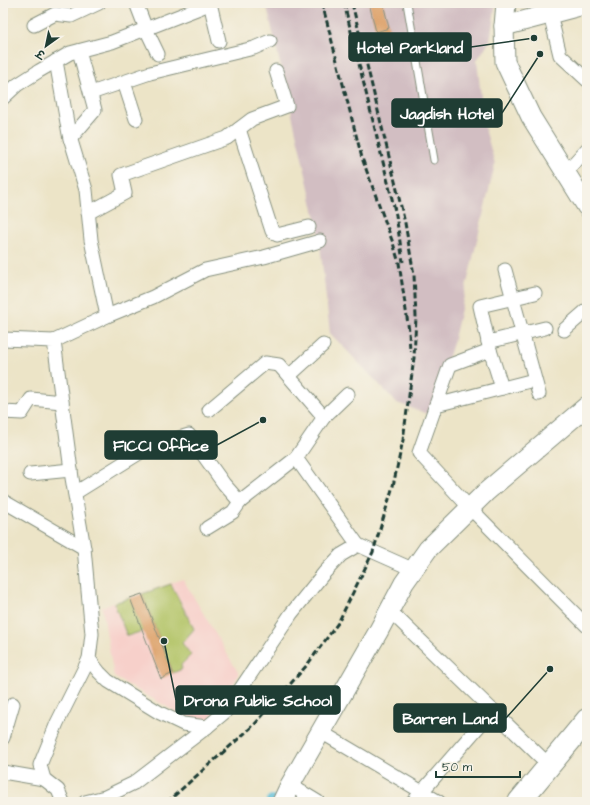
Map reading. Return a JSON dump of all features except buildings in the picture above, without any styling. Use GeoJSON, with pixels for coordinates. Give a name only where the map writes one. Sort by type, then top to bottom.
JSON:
{"type":"FeatureCollection","features":[{"type":"Feature","properties":{"kind":"highway"},"geometry":{"type":"LineString","coordinates":[[519,802],[550,766],[586,731]]}},
{"type":"Feature","properties":{"kind":"highway"},"geometry":{"type":"LineString","coordinates":[[538,802],[586,731]]}},
{"type":"Feature","properties":{"kind":"street"},"geometry":{"type":"LineString","coordinates":[[34,25],[55,14],[71,16],[84,6],[99,3]]}},
{"type":"Feature","properties":{"kind":"street"},"geometry":{"type":"LineString","coordinates":[[136,3],[158,54]]}},
{"type":"Feature","properties":{"kind":"street"},"geometry":{"type":"LineString","coordinates":[[506,3],[504,26],[505,62],[531,117],[585,199]]}},
{"type":"Feature","properties":{"kind":"street"},"geometry":{"type":"LineString","coordinates":[[3,98],[17,85],[70,53],[112,42],[205,4],[219,41]]}},
{"type":"Feature","properties":{"kind":"street"},"geometry":{"type":"LineString","coordinates":[[504,26],[587,4]]}},
{"type":"Feature","properties":{"kind":"street"},"geometry":{"type":"LineString","coordinates":[[550,14],[560,56],[587,80]]}},
{"type":"Feature","properties":{"kind":"street"},"geometry":{"type":"LineString","coordinates":[[90,93],[150,73],[254,48],[270,41]]}},
{"type":"Feature","properties":{"kind":"street"},"geometry":{"type":"LineString","coordinates":[[70,139],[95,110],[79,51]]}},
{"type":"Feature","properties":{"kind":"street"},"geometry":{"type":"LineString","coordinates":[[56,61],[70,139],[86,190],[91,240],[107,316]]}},
{"type":"Feature","properties":{"kind":"street"},"geometry":{"type":"LineString","coordinates":[[88,213],[125,193],[121,175],[227,138],[252,119],[287,106],[276,71]]}},
{"type":"Feature","properties":{"kind":"street"},"geometry":{"type":"LineString","coordinates":[[124,82],[136,119]]}},
{"type":"Feature","properties":{"kind":"street"},"geometry":{"type":"LineString","coordinates":[[239,129],[272,231],[278,235],[309,227]]}},
{"type":"Feature","properties":{"kind":"street"},"geometry":{"type":"LineString","coordinates":[[566,172],[587,149]]}},
{"type":"Feature","properties":{"kind":"street"},"geometry":{"type":"LineString","coordinates":[[3,339],[54,341],[107,316],[153,297],[204,270],[264,257],[320,241]]}},
{"type":"Feature","properties":{"kind":"street"},"geometry":{"type":"LineString","coordinates":[[505,270],[514,299],[538,394]]}},
{"type":"Feature","properties":{"kind":"street"},"geometry":{"type":"LineString","coordinates":[[502,388],[489,346],[480,306],[536,293]]}},
{"type":"Feature","properties":{"kind":"street"},"geometry":{"type":"LineString","coordinates":[[564,330],[587,310]]}},
{"type":"Feature","properties":{"kind":"street"},"geometry":{"type":"LineString","coordinates":[[545,328],[522,333],[489,346],[450,365],[420,453],[470,508],[587,626]]}},
{"type":"Feature","properties":{"kind":"street"},"geometry":{"type":"LineString","coordinates":[[44,779],[40,765],[57,723],[89,658],[92,634],[84,548],[71,470],[54,341]]}},
{"type":"Feature","properties":{"kind":"street"},"geometry":{"type":"LineString","coordinates":[[288,376],[322,344]]}},
{"type":"Feature","properties":{"kind":"street"},"geometry":{"type":"LineString","coordinates":[[209,410],[265,363],[279,365],[324,417]]}},
{"type":"Feature","properties":{"kind":"street"},"geometry":{"type":"LineString","coordinates":[[436,405],[534,380]]}},
{"type":"Feature","properties":{"kind":"street"},"geometry":{"type":"LineString","coordinates":[[207,528],[233,512],[240,502],[296,458],[324,417],[348,394]]}},
{"type":"Feature","properties":{"kind":"street"},"geometry":{"type":"LineString","coordinates":[[3,412],[22,413],[31,399],[62,402]]}},
{"type":"Feature","properties":{"kind":"street"},"geometry":{"type":"LineString","coordinates":[[282,802],[290,785],[412,570],[428,549],[486,492],[587,406]]}},
{"type":"Feature","properties":{"kind":"street"},"geometry":{"type":"LineString","coordinates":[[75,493],[149,447],[189,435],[224,484],[240,502]]}},
{"type":"Feature","properties":{"kind":"street"},"geometry":{"type":"LineString","coordinates":[[296,458],[358,545],[412,570]]}},
{"type":"Feature","properties":{"kind":"street"},"geometry":{"type":"LineString","coordinates":[[30,474],[71,470]]}},
{"type":"Feature","properties":{"kind":"street"},"geometry":{"type":"LineString","coordinates":[[3,501],[84,548]]}},
{"type":"Feature","properties":{"kind":"street"},"geometry":{"type":"LineString","coordinates":[[85,802],[105,797],[134,783],[225,712],[291,614],[324,573],[341,555],[358,545]]}},
{"type":"Feature","properties":{"kind":"street"},"geometry":{"type":"LineString","coordinates":[[390,610],[550,766]]}},
{"type":"Feature","properties":{"kind":"street"},"geometry":{"type":"LineString","coordinates":[[89,658],[99,672],[108,681],[160,713],[183,724],[207,727]]}},
{"type":"Feature","properties":{"kind":"street"},"geometry":{"type":"LineString","coordinates":[[3,738],[13,704]]}},
{"type":"Feature","properties":{"kind":"street"},"geometry":{"type":"LineString","coordinates":[[413,802],[493,710]]}},
{"type":"Feature","properties":{"kind":"street"},"geometry":{"type":"LineString","coordinates":[[321,732],[440,802]]}},
{"type":"Feature","properties":{"kind":"street"},"geometry":{"type":"LineString","coordinates":[[3,772],[44,779],[58,790],[63,802]]}},
{"type":"Feature","properties":{"kind":"street"},"geometry":{"type":"LineString","coordinates":[[290,785],[318,802]]}},
{"type":"Feature","properties":{"kind":"lane"},"geometry":{"type":"LineString","coordinates":[[407,3],[434,160]]}},
{"type":"Feature","properties":{"kind":"shaded area"},"geometry":{"type":"Polygon","coordinates":[[[266,3],[496,3],[490,41],[477,60],[484,125],[495,164],[453,343],[431,415],[397,403],[330,333],[318,227],[266,3]]]}},
{"type":"Feature","properties":{"kind":"shaded area"},"geometry":{"type":"Polygon","coordinates":[[[183,579],[239,674],[226,697],[209,719],[185,717],[114,677],[102,607],[183,579]]]}},
{"type":"Feature","properties":{"kind":"green space"},"geometry":{"type":"Polygon","coordinates":[[[171,584],[194,629],[182,643],[191,655],[181,665],[182,669],[173,673],[142,594],[171,584]]]}},
{"type":"Feature","properties":{"kind":"green space"},"geometry":{"type":"Polygon","coordinates":[[[130,598],[143,631],[127,636],[114,603],[130,598]]]}},
{"type":"Feature","properties":{"kind":"railway"},"geometry":{"type":"LineString","coordinates":[[322,3],[362,158],[399,263],[409,331],[410,352]]}},
{"type":"Feature","properties":{"kind":"railway"},"geometry":{"type":"LineString","coordinates":[[344,3],[396,215],[403,262]]}},
{"type":"Feature","properties":{"kind":"railway"},"geometry":{"type":"LineString","coordinates":[[167,802],[254,725],[307,665],[338,623],[373,552],[393,486],[403,440],[414,358],[416,317],[414,275],[405,223],[352,3]]}},
{"type":"Feature","properties":{"kind":"place","name":"Hotel Parkland"},"geometry":{"type":"Point","coordinates":[534,38]}},
{"type":"Feature","properties":{"kind":"place","name":"Jagdish Hotel"},"geometry":{"type":"Point","coordinates":[540,54]}},
{"type":"Feature","properties":{"kind":"place","name":"FICCI Office"},"geometry":{"type":"Point","coordinates":[263,420]}},
{"type":"Feature","properties":{"kind":"place","name":"Drona Public School"},"geometry":{"type":"Point","coordinates":[164,641]}},
{"type":"Feature","properties":{"kind":"place","name":"Barren Land"},"geometry":{"type":"Point","coordinates":[550,669]}}]}
